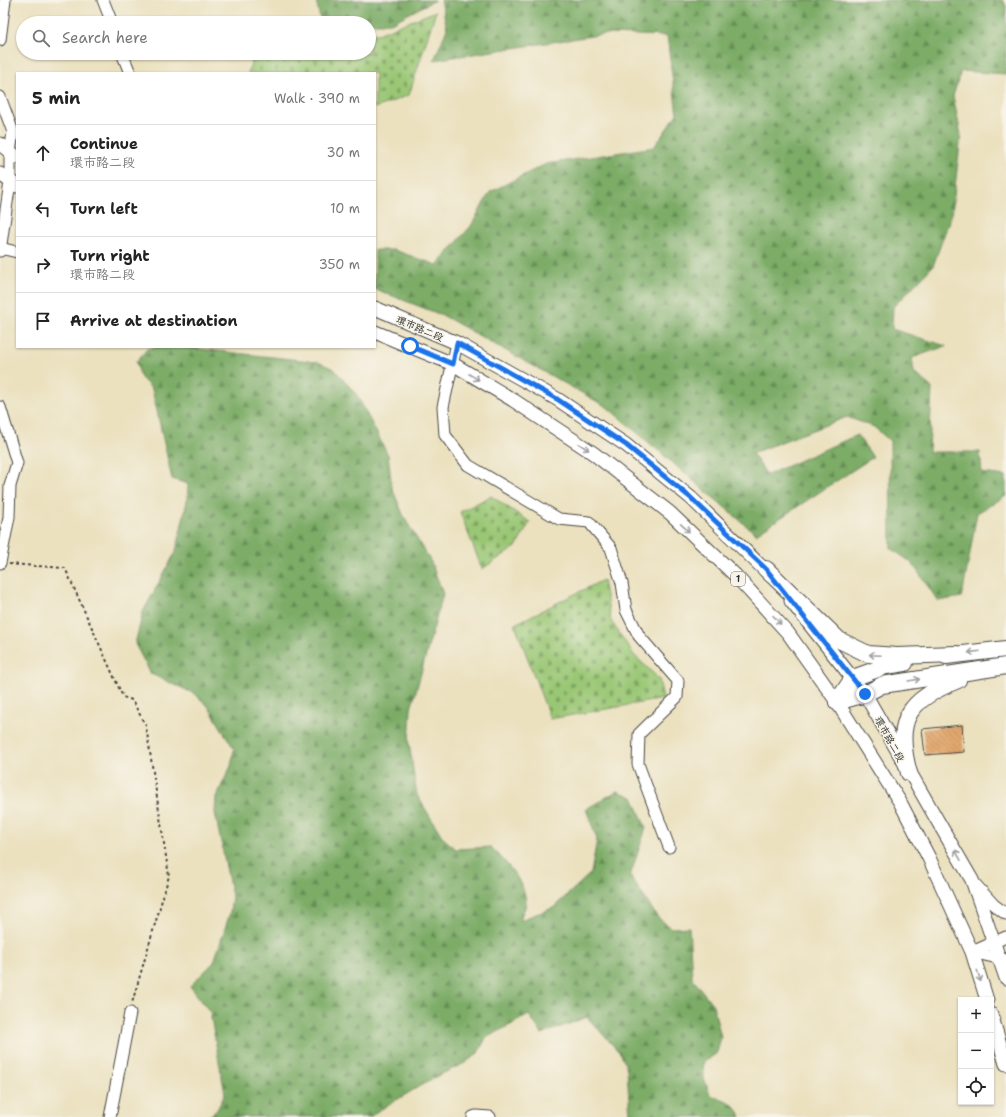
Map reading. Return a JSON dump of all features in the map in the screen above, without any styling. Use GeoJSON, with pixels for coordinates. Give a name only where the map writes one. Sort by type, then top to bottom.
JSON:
{"type":"FeatureCollection","features":[{"type":"Feature","properties":{"kind":"highway"},"geometry":{"type":"LineString","coordinates":[[766,569],[839,640],[868,654],[897,656],[956,654],[999,650]]}},
{"type":"Feature","properties":{"kind":"highway"},"geometry":{"type":"LineString","coordinates":[[837,702],[852,678],[886,666],[956,654]]}},
{"type":"Feature","properties":{"kind":"highway"},"geometry":{"type":"LineString","coordinates":[[837,702],[865,694],[882,685],[994,667]]}},
{"type":"Feature","properties":{"kind":"highway"},"geometry":{"type":"LineString","coordinates":[[909,773],[903,749],[902,736],[906,718],[914,705],[926,695],[941,687],[994,667]]}},
{"type":"Feature","properties":{"kind":"main road"},"geometry":{"type":"LineString","coordinates":[[0,144],[14,155]]}},
{"type":"Feature","properties":{"kind":"main road","name":"環市路二段"},"geometry":{"type":"LineString","coordinates":[[376,308],[457,343],[557,399],[626,445],[691,498],[766,569],[865,694],[909,773],[972,880],[1000,940],[1006,978]]}},
{"type":"Feature","properties":{"kind":"main road","name":"環市路二段"},"geometry":{"type":"LineString","coordinates":[[376,332],[453,364],[513,400],[593,453],[670,513],[736,576],[788,633],[837,702],[900,802],[929,858],[972,952]]}},
{"type":"Feature","properties":{"kind":"main road","name":"1"},"geometry":{"type":"LineString","coordinates":[[972,952],[986,997]]}},
{"type":"Feature","properties":{"kind":"main road"},"geometry":{"type":"LineString","coordinates":[[994,1024],[1006,1064]]}},
{"type":"Feature","properties":{"kind":"street"},"geometry":{"type":"LineString","coordinates":[[0,40],[6,0]]}},
{"type":"Feature","properties":{"kind":"street"},"geometry":{"type":"LineString","coordinates":[[103,0],[109,16]]}},
{"type":"Feature","properties":{"kind":"street"},"geometry":{"type":"LineString","coordinates":[[125,60],[130,72]]}},
{"type":"Feature","properties":{"kind":"street"},"geometry":{"type":"LineString","coordinates":[[0,97],[14,132],[14,155],[0,251]]}},
{"type":"Feature","properties":{"kind":"street"},"geometry":{"type":"LineString","coordinates":[[0,248],[16,252]]}},
{"type":"Feature","properties":{"kind":"street"},"geometry":{"type":"LineString","coordinates":[[457,343],[443,407],[445,435],[468,465],[559,519],[589,522],[611,548],[622,583],[626,610],[639,636],[678,681],[677,697],[639,734],[638,764],[669,847]]}},
{"type":"Feature","properties":{"kind":"street"},"geometry":{"type":"LineString","coordinates":[[0,407],[17,463],[10,486],[9,517],[0,563]]}},
{"type":"Feature","properties":{"kind":"street"},"geometry":{"type":"LineString","coordinates":[[972,880],[994,905],[1006,914]]}},
{"type":"Feature","properties":{"kind":"street"},"geometry":{"type":"LineString","coordinates":[[972,952],[1000,940]]}},
{"type":"Feature","properties":{"kind":"street"},"geometry":{"type":"LineString","coordinates":[[972,952],[1003,960]]}},
{"type":"Feature","properties":{"kind":"street"},"geometry":{"type":"LineString","coordinates":[[110,1117],[130,1013]]}},
{"type":"Feature","properties":{"kind":"street"},"geometry":{"type":"LineString","coordinates":[[472,1117],[490,1117]]}},
{"type":"Feature","properties":{"kind":"path"},"geometry":{"type":"LineString","coordinates":[[0,563],[66,568],[123,698],[132,700],[146,726],[169,876],[130,1013]]}},
{"type":"Feature","properties":{"kind":"green space"},"geometry":{"type":"Polygon","coordinates":[[[316,0],[435,0],[391,23],[376,23],[376,16],[319,16],[316,0]]]}},
{"type":"Feature","properties":{"kind":"green space"},"geometry":{"type":"Polygon","coordinates":[[[441,0],[1003,0],[1006,6],[1006,74],[961,71],[953,96],[961,135],[952,213],[933,266],[893,307],[892,329],[946,346],[912,358],[914,372],[932,388],[929,452],[980,452],[982,473],[1006,476],[1006,496],[977,513],[962,597],[938,601],[912,563],[891,548],[890,441],[874,427],[847,417],[752,453],[767,475],[857,435],[873,457],[756,534],[607,407],[444,316],[376,289],[376,250],[394,250],[437,265],[471,226],[490,192],[546,164],[654,147],[677,114],[667,36],[605,34],[434,60],[447,29],[441,0]]]}},
{"type":"Feature","properties":{"kind":"green space"},"geometry":{"type":"Polygon","coordinates":[[[436,11],[409,95],[376,108],[376,72],[248,72],[252,60],[376,60],[376,34],[436,11]]]}},
{"type":"Feature","properties":{"kind":"green space"},"geometry":{"type":"Polygon","coordinates":[[[190,348],[318,362],[334,369],[357,395],[388,455],[392,488],[405,519],[431,562],[443,594],[411,709],[409,743],[417,795],[443,838],[456,849],[491,847],[508,865],[525,894],[526,904],[520,920],[553,908],[591,873],[597,839],[586,809],[617,791],[633,797],[646,828],[630,876],[658,918],[672,928],[689,927],[692,978],[713,1005],[721,1037],[717,1053],[703,1063],[704,1079],[710,1095],[728,1102],[736,1108],[741,1117],[630,1117],[627,1069],[621,1054],[587,1017],[542,1034],[529,1015],[486,1038],[478,1053],[465,1063],[435,1077],[373,1114],[371,1117],[208,1117],[217,1110],[225,1094],[210,1012],[190,986],[214,962],[230,913],[232,896],[215,813],[216,797],[231,766],[234,749],[208,706],[195,694],[151,674],[135,644],[143,612],[176,551],[187,501],[188,484],[172,479],[152,389],[141,378],[136,362],[147,349],[190,348]]]}},
{"type":"Feature","properties":{"kind":"green space"},"geometry":{"type":"Polygon","coordinates":[[[491,496],[530,522],[516,547],[482,569],[460,512],[491,496]]]}},
{"type":"Feature","properties":{"kind":"green space"},"geometry":{"type":"Polygon","coordinates":[[[603,580],[611,621],[634,655],[659,679],[663,699],[550,719],[515,624],[603,580]]]}},
{"type":"Feature","properties":{"kind":"building"},"geometry":{"type":"Polygon","coordinates":[[[962,725],[964,752],[925,755],[922,729],[962,725]]]}},
{"type":"Feature","properties":{"kind":"route"},"geometry":{"type":"LineString","coordinates":[[410,346],[453,364],[457,343],[557,399],[626,445],[691,498],[766,569],[865,694]]}}]}
